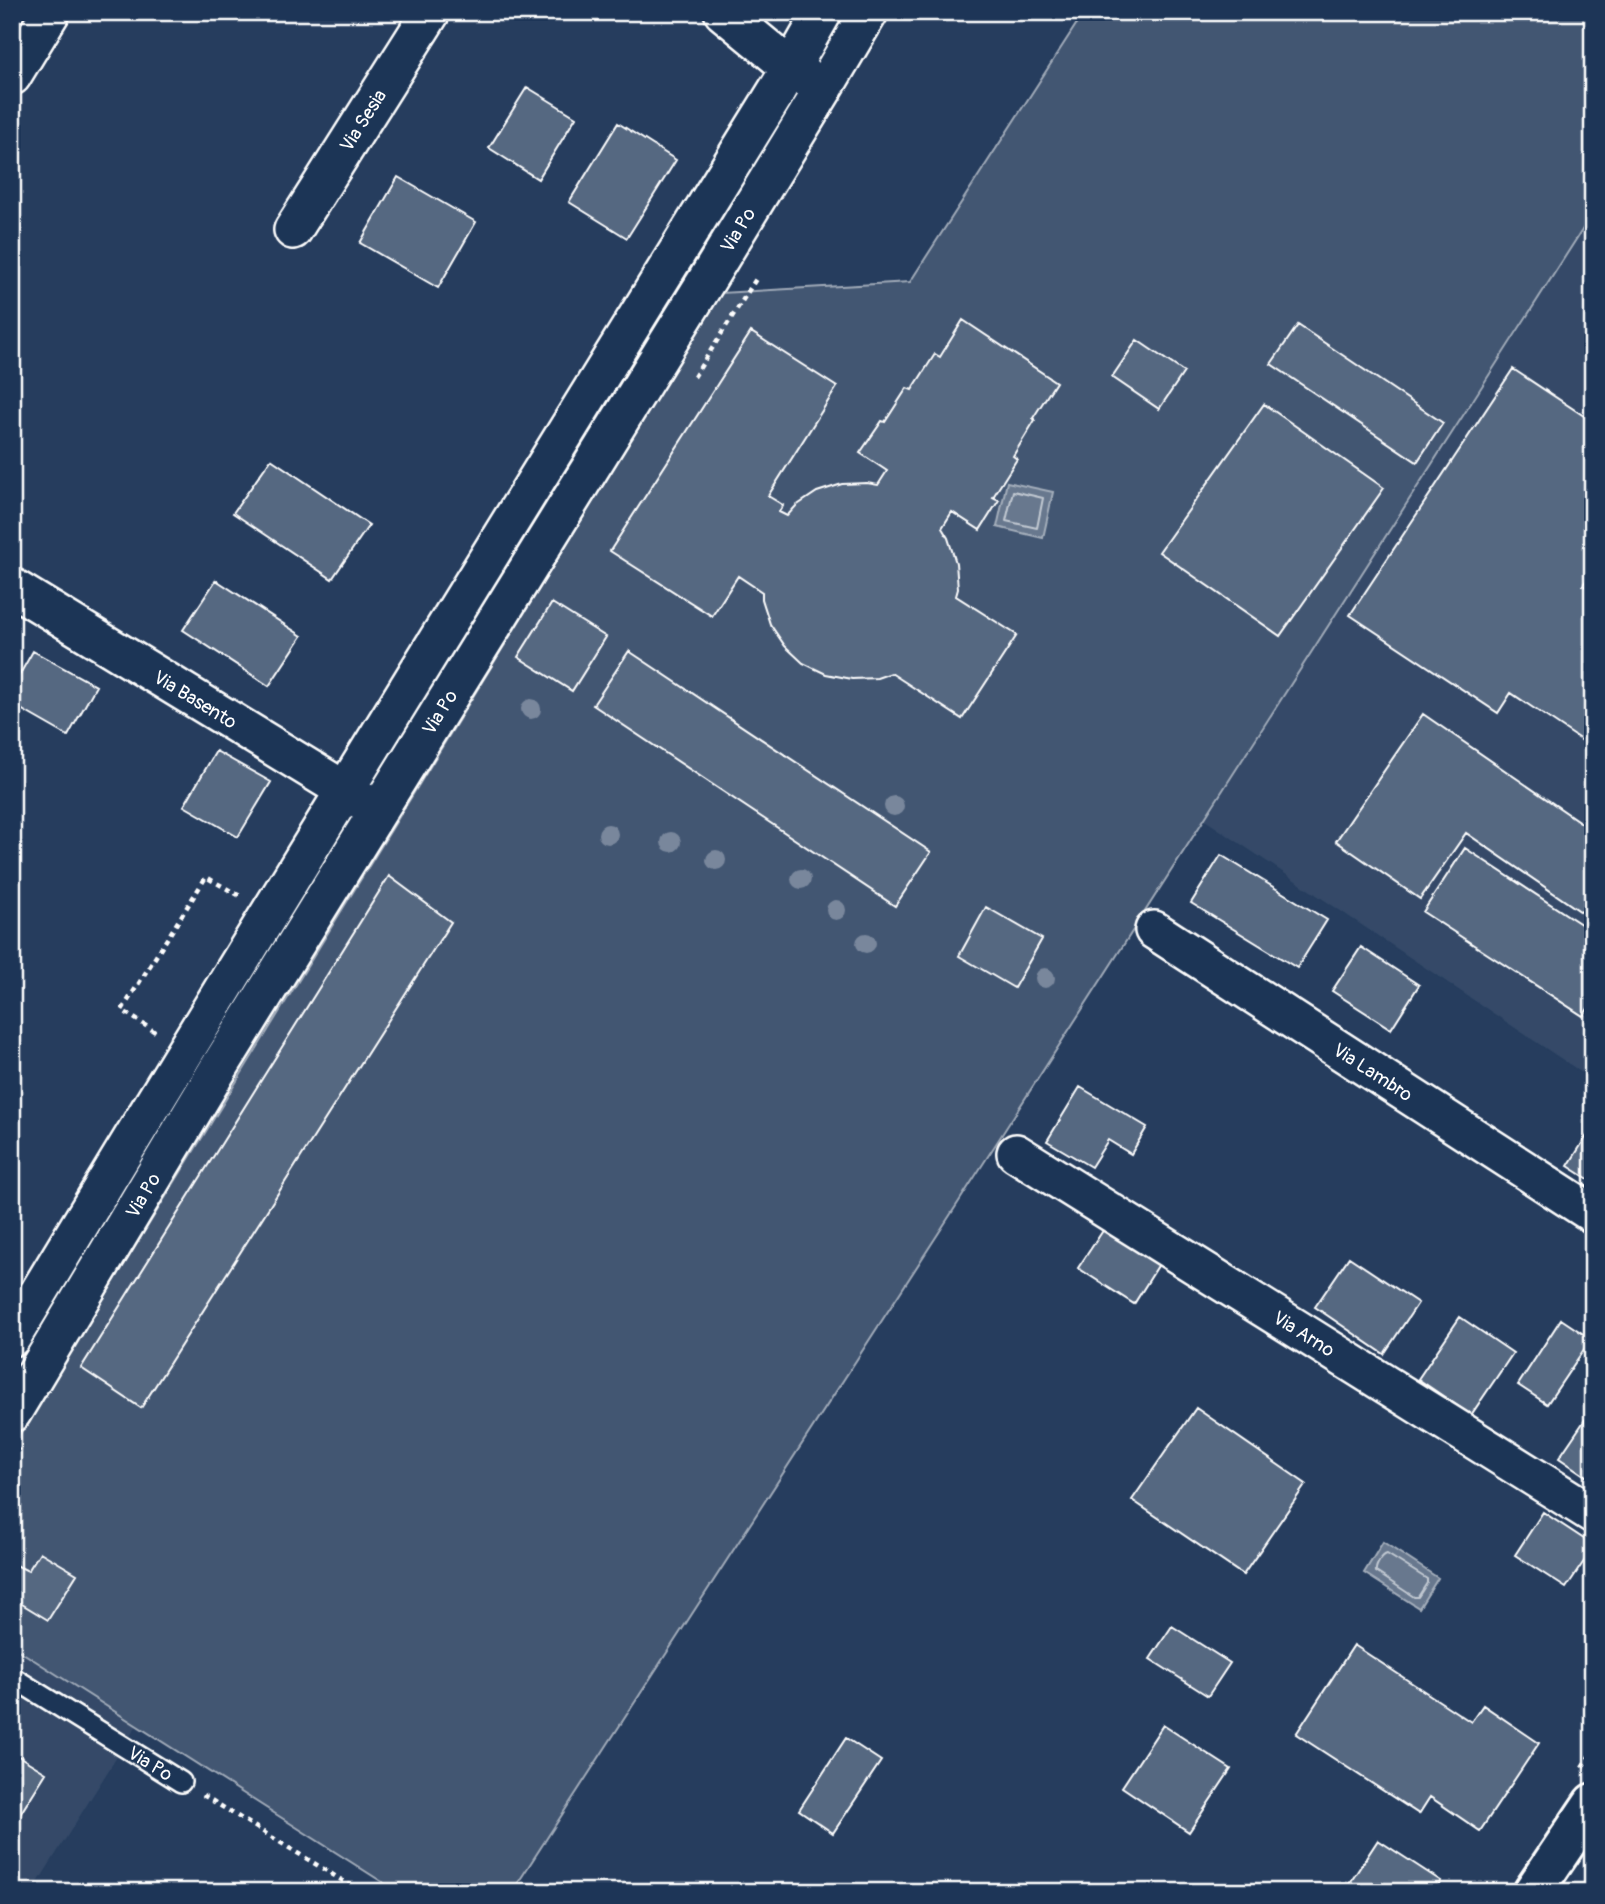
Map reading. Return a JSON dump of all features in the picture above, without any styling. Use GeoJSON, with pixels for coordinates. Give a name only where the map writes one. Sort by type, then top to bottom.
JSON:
{"type":"FeatureCollection","features":[{"type":"Feature","properties":{"kind":"street"},"geometry":{"type":"LineString","coordinates":[[12,76],[51,12]]}},
{"type":"Feature","properties":{"kind":"street","name":"Via Sesia"},"geometry":{"type":"LineString","coordinates":[[293,230],[430,12]]}},
{"type":"Feature","properties":{"kind":"street"},"geometry":{"type":"LineString","coordinates":[[723,12],[791,68],[824,88]]}},
{"type":"Feature","properties":{"kind":"street","name":"Via Po"},"geometry":{"type":"LineString","coordinates":[[12,1337],[185,1050],[823,12]]}},
{"type":"Feature","properties":{"kind":"street","name":"Via Po"},"geometry":{"type":"LineString","coordinates":[[12,1413],[210,1083],[869,12]]}},
{"type":"Feature","properties":{"kind":"street","name":"Via Basento"},"geometry":{"type":"LineString","coordinates":[[12,587],[379,811]]}},
{"type":"Feature","properties":{"kind":"street","name":"Via Lambro"},"geometry":{"type":"LineString","coordinates":[[1154,930],[1593,1214]]}},
{"type":"Feature","properties":{"kind":"street","name":"Via Arno"},"geometry":{"type":"LineString","coordinates":[[1016,1153],[1593,1514]]}},
{"type":"Feature","properties":{"kind":"street"},"geometry":{"type":"LineString","coordinates":[[1533,1892],[1593,1803]]}},
{"type":"Feature","properties":{"kind":"lane","name":"Via Po"},"geometry":{"type":"LineString","coordinates":[[12,1677],[181,1782]]}},
{"type":"Feature","properties":{"kind":"path"},"geometry":{"type":"LineString","coordinates":[[181,1782],[361,1892]]}},
{"type":"Feature","properties":{"kind":"shaded area"},"geometry":{"type":"Polygon","coordinates":[[[1073,12],[1593,12],[1593,213],[512,1892],[398,1892],[12,1646],[12,1447],[721,293],[910,282],[1079,20],[1073,12]]]}},
{"type":"Feature","properties":{"kind":"shaded area"},"geometry":{"type":"Polygon","coordinates":[[[788,105],[794,110],[583,450],[577,446],[788,105]]]}},
{"type":"Feature","properties":{"kind":"shaded area"},"geometry":{"type":"Polygon","coordinates":[[[1593,213],[1593,1080],[1205,820],[1593,213]]]}},
{"type":"Feature","properties":{"kind":"shaded area"},"geometry":{"type":"Polygon","coordinates":[[[12,1646],[137,1725],[32,1892],[12,1892],[12,1646]]]}},
{"type":"Feature","properties":{"kind":"water"},"geometry":{"type":"Polygon","coordinates":[[[1007,482],[1053,492],[1043,538],[997,527],[1007,482]]]}},
{"type":"Feature","properties":{"kind":"water"},"geometry":{"type":"Polygon","coordinates":[[[1383,1542],[1438,1578],[1419,1608],[1364,1573],[1383,1542]]]}},
{"type":"Feature","properties":{"kind":"building"},"geometry":{"type":"Polygon","coordinates":[[[527,87],[576,117],[538,179],[489,148],[527,87]]]}},
{"type":"Feature","properties":{"kind":"building"},"geometry":{"type":"Polygon","coordinates":[[[618,123],[676,160],[627,238],[569,202],[618,123]]]}},
{"type":"Feature","properties":{"kind":"building"},"geometry":{"type":"Polygon","coordinates":[[[398,177],[476,222],[438,288],[360,243],[398,177]]]}},
{"type":"Feature","properties":{"kind":"building"},"geometry":{"type":"Polygon","coordinates":[[[963,320],[1056,382],[1013,456],[1017,459],[993,497],[999,500],[980,530],[952,512],[942,528],[956,563],[956,596],[1017,635],[962,719],[891,673],[877,678],[852,679],[826,674],[803,663],[785,646],[770,624],[762,592],[738,576],[712,616],[610,551],[751,332],[837,387],[768,496],[783,505],[779,512],[787,516],[796,506],[817,492],[842,484],[878,485],[887,471],[860,453],[907,388],[912,390],[935,354],[940,357],[963,320]]]}},
{"type":"Feature","properties":{"kind":"building"},"geometry":{"type":"Polygon","coordinates":[[[1298,325],[1443,423],[1417,462],[1271,364],[1298,325]]]}},
{"type":"Feature","properties":{"kind":"building"},"geometry":{"type":"Polygon","coordinates":[[[1137,340],[1184,372],[1159,409],[1112,377],[1137,340]]]}},
{"type":"Feature","properties":{"kind":"building"},"geometry":{"type":"Polygon","coordinates":[[[1513,369],[1593,422],[1593,570],[1583,585],[1593,592],[1593,748],[1511,693],[1498,713],[1350,615],[1513,369]]]}},
{"type":"Feature","properties":{"kind":"building"},"geometry":{"type":"Polygon","coordinates":[[[1264,404],[1384,488],[1280,636],[1159,552],[1264,404]]]}},
{"type":"Feature","properties":{"kind":"building"},"geometry":{"type":"Polygon","coordinates":[[[271,459],[369,525],[332,579],[233,513],[271,459]]]}},
{"type":"Feature","properties":{"kind":"building"},"geometry":{"type":"Polygon","coordinates":[[[216,580],[302,636],[269,686],[183,630],[216,580]]]}},
{"type":"Feature","properties":{"kind":"building"},"geometry":{"type":"Polygon","coordinates":[[[552,603],[606,637],[572,691],[518,657],[552,603]]]}},
{"type":"Feature","properties":{"kind":"building"},"geometry":{"type":"Polygon","coordinates":[[[33,651],[96,686],[68,736],[12,704],[12,688],[33,651]]]}},
{"type":"Feature","properties":{"kind":"building"},"geometry":{"type":"Polygon","coordinates":[[[629,651],[931,852],[895,906],[593,705],[629,651]]]}},
{"type":"Feature","properties":{"kind":"building"},"geometry":{"type":"Polygon","coordinates":[[[1423,714],[1593,831],[1593,920],[1466,833],[1420,899],[1336,841],[1423,714]]]}},
{"type":"Feature","properties":{"kind":"building"},"geometry":{"type":"Polygon","coordinates":[[[216,751],[271,782],[238,837],[184,806],[216,751]]]}},
{"type":"Feature","properties":{"kind":"building"},"geometry":{"type":"Polygon","coordinates":[[[1465,848],[1593,932],[1593,1001],[1583,1016],[1423,912],[1465,848]]]}},
{"type":"Feature","properties":{"kind":"building"},"geometry":{"type":"Polygon","coordinates":[[[1221,855],[1327,920],[1297,968],[1191,903],[1221,855]]]}},
{"type":"Feature","properties":{"kind":"building"},"geometry":{"type":"Polygon","coordinates":[[[389,876],[451,922],[141,1408],[81,1368],[389,876]]]}},
{"type":"Feature","properties":{"kind":"building"},"geometry":{"type":"Polygon","coordinates":[[[986,907],[1042,939],[1014,988],[959,956],[986,907]]]}},
{"type":"Feature","properties":{"kind":"building"},"geometry":{"type":"Polygon","coordinates":[[[1361,947],[1419,985],[1391,1029],[1332,991],[1361,947]]]}},
{"type":"Feature","properties":{"kind":"building"},"geometry":{"type":"Polygon","coordinates":[[[1080,1087],[1147,1127],[1131,1154],[1108,1140],[1091,1167],[1047,1141],[1080,1087]]]}},
{"type":"Feature","properties":{"kind":"building"},"geometry":{"type":"Polygon","coordinates":[[[1593,1126],[1593,1182],[1568,1166],[1593,1126]]]}},
{"type":"Feature","properties":{"kind":"building"},"geometry":{"type":"Polygon","coordinates":[[[1106,1226],[1161,1261],[1134,1304],[1078,1268],[1106,1226]]]}},
{"type":"Feature","properties":{"kind":"building"},"geometry":{"type":"Polygon","coordinates":[[[1349,1257],[1418,1303],[1384,1354],[1315,1307],[1349,1257]]]}},
{"type":"Feature","properties":{"kind":"building"},"geometry":{"type":"Polygon","coordinates":[[[1460,1317],[1513,1353],[1471,1415],[1418,1379],[1460,1317]]]}},
{"type":"Feature","properties":{"kind":"building"},"geometry":{"type":"Polygon","coordinates":[[[1561,1319],[1591,1339],[1547,1404],[1518,1385],[1561,1319]]]}},
{"type":"Feature","properties":{"kind":"building"},"geometry":{"type":"Polygon","coordinates":[[[1196,1408],[1306,1484],[1243,1575],[1132,1500],[1196,1408]]]}},
{"type":"Feature","properties":{"kind":"building"},"geometry":{"type":"Polygon","coordinates":[[[1593,1408],[1593,1481],[1559,1458],[1593,1408]]]}},
{"type":"Feature","properties":{"kind":"building"},"geometry":{"type":"Polygon","coordinates":[[[1543,1512],[1593,1545],[1566,1588],[1515,1555],[1543,1512]]]}},
{"type":"Feature","properties":{"kind":"building"},"geometry":{"type":"Polygon","coordinates":[[[40,1552],[77,1574],[48,1620],[12,1598],[12,1563],[28,1571],[40,1552]]]}},
{"type":"Feature","properties":{"kind":"building"},"geometry":{"type":"Polygon","coordinates":[[[1172,1626],[1230,1663],[1208,1696],[1150,1659],[1172,1626]]]}},
{"type":"Feature","properties":{"kind":"building"},"geometry":{"type":"Polygon","coordinates":[[[1354,1645],[1471,1722],[1483,1705],[1539,1743],[1480,1831],[1430,1797],[1419,1814],[1296,1734],[1354,1645]]]}},
{"type":"Feature","properties":{"kind":"building"},"geometry":{"type":"Polygon","coordinates":[[[1163,1725],[1231,1769],[1189,1832],[1122,1787],[1163,1725]]]}},
{"type":"Feature","properties":{"kind":"building"},"geometry":{"type":"Polygon","coordinates":[[[846,1738],[881,1761],[833,1833],[799,1810],[846,1738]]]}},
{"type":"Feature","properties":{"kind":"building"},"geometry":{"type":"Polygon","coordinates":[[[12,1752],[46,1773],[12,1827],[12,1752]]]}},
{"type":"Feature","properties":{"kind":"building"},"geometry":{"type":"Polygon","coordinates":[[[1378,1840],[1441,1881],[1434,1892],[1344,1892],[1378,1840]]]}}]}
